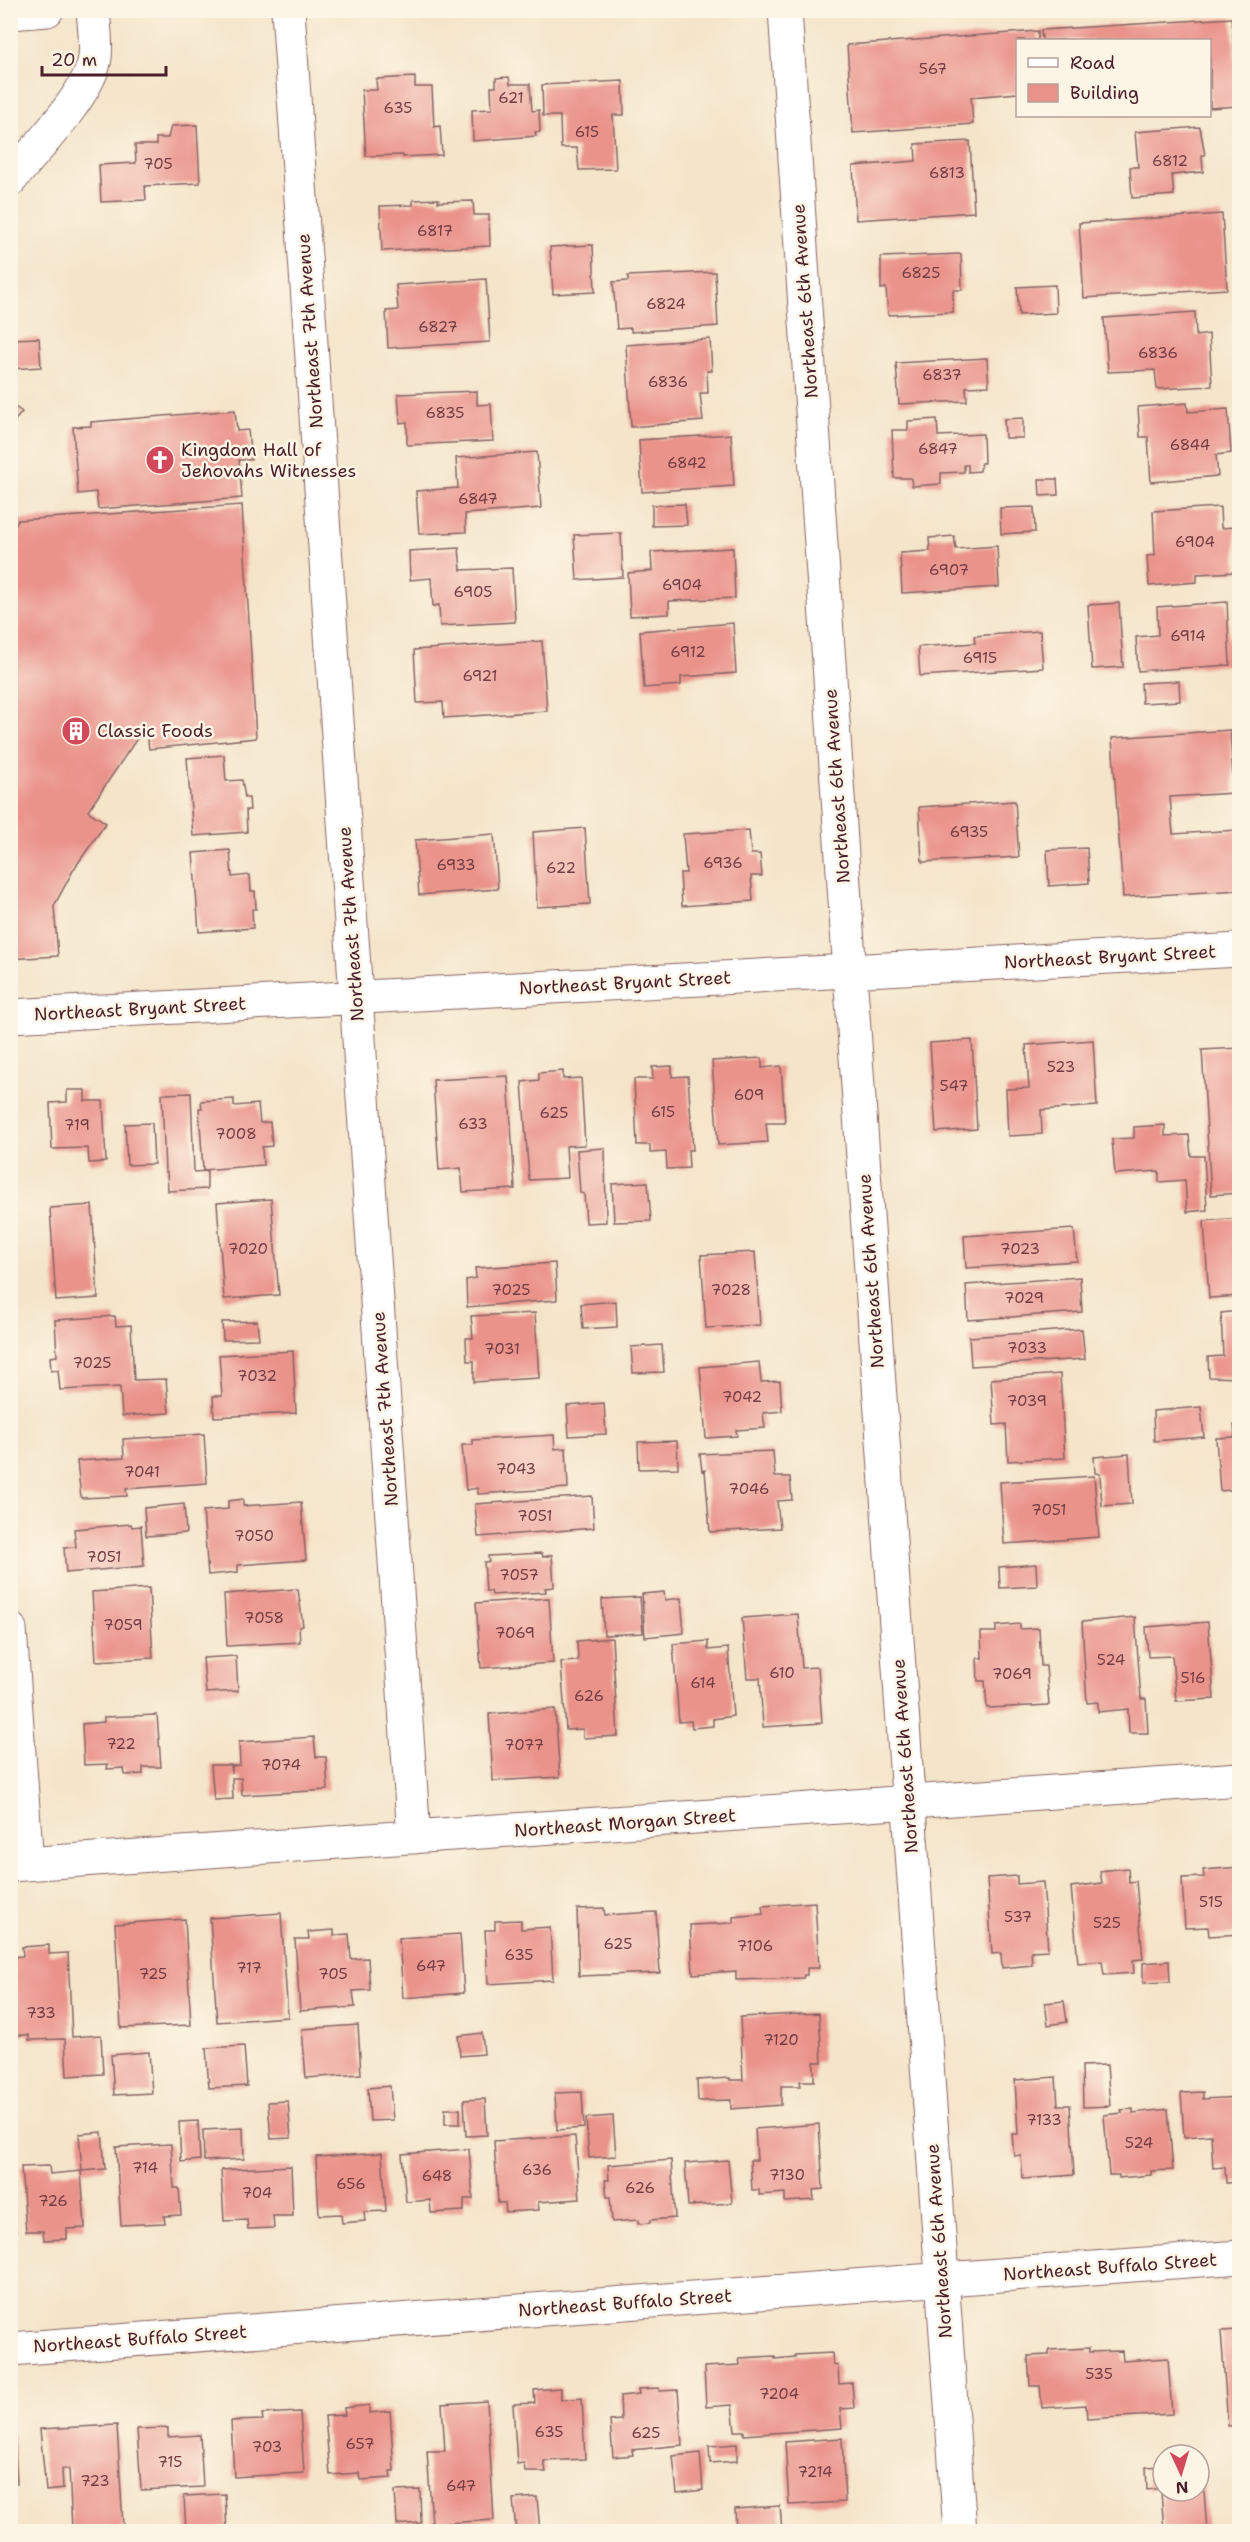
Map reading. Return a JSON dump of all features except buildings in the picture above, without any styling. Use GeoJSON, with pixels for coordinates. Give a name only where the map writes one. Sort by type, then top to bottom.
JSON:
{"type":"FeatureCollection","features":[{"type":"Feature","properties":{"kind":"street"},"geometry":{"type":"LineString","coordinates":[[10,13],[47,10]]}},
{"type":"Feature","properties":{"kind":"street"},"geometry":{"type":"LineString","coordinates":[[10,180],[81,92],[90,75],[95,57],[93,10]]}},
{"type":"Feature","properties":{"kind":"street","name":"Northeast 7th Avenue"},"geometry":{"type":"LineString","coordinates":[[288,10],[414,1837]]}},
{"type":"Feature","properties":{"kind":"street","name":"Northeast 6th Avenue"},"geometry":{"type":"LineString","coordinates":[[785,10],[960,2532]]}},
{"type":"Feature","properties":{"kind":"street","name":"Northeast Bryant Street"},"geometry":{"type":"LineString","coordinates":[[10,1016],[1239,950]]}},
{"type":"Feature","properties":{"kind":"street"},"geometry":{"type":"LineString","coordinates":[[10,1629],[19,1865]]}},
{"type":"Feature","properties":{"kind":"street","name":"Northeast Morgan Street"},"geometry":{"type":"LineString","coordinates":[[19,1865],[1239,1779]]}},
{"type":"Feature","properties":{"kind":"street","name":"Northeast Buffalo Street"},"geometry":{"type":"LineString","coordinates":[[10,2349],[1239,2257]]}},
{"type":"Feature","properties":{"kind":"place","name":"Kingdom Hall of Jehovahs Witnesses"},"geometry":{"type":"Point","coordinates":[160,460]}},
{"type":"Feature","properties":{"kind":"place","name":"Classic Foods"},"geometry":{"type":"Point","coordinates":[76,731]}}]}
